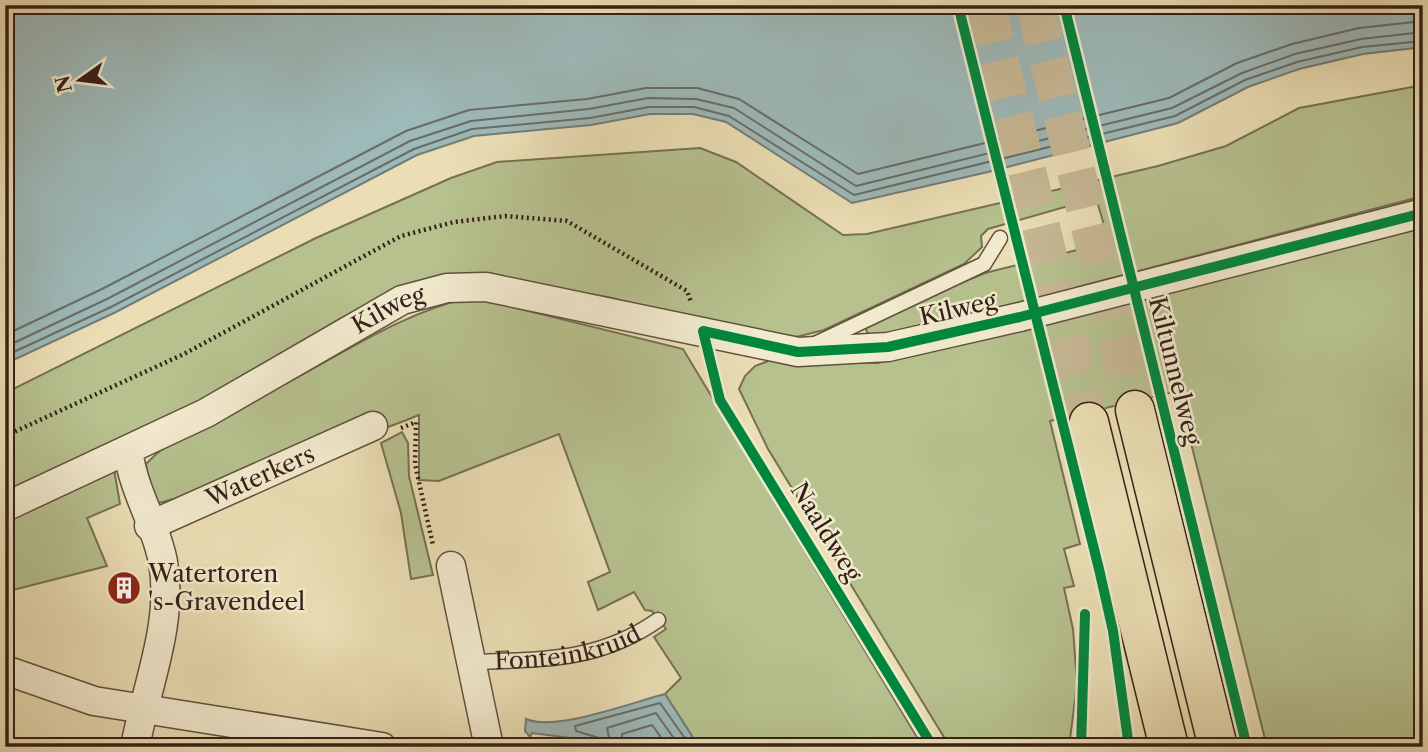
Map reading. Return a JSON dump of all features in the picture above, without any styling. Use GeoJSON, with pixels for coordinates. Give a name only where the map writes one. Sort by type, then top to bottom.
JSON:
{"type":"FeatureCollection","features":[{"type":"Feature","properties":{"kind":"main road","name":"Kiltunnelweg"},"geometry":{"type":"LineString","coordinates":[[1135,410],[1218,747]]}},
{"type":"Feature","properties":{"kind":"main road"},"geometry":{"type":"LineString","coordinates":[[1089,422],[1169,747]]}},
{"type":"Feature","properties":{"kind":"street","name":"Kilweg"},"geometry":{"type":"LineString","coordinates":[[5,507],[206,413],[402,300],[447,288],[486,287],[798,352],[888,347],[954,333],[1423,213]]}},
{"type":"Feature","properties":{"kind":"street","name":"Waterkers"},"geometry":{"type":"LineString","coordinates":[[149,526],[373,426]]}},
{"type":"Feature","properties":{"kind":"street"},"geometry":{"type":"LineString","coordinates":[[128,450],[134,484],[163,561],[166,611],[135,747]]}},
{"type":"Feature","properties":{"kind":"street","name":"Fonteinkruid"},"geometry":{"type":"LineString","coordinates":[[451,566],[489,747]]}},
{"type":"Feature","properties":{"kind":"street"},"geometry":{"type":"LineString","coordinates":[[5,670],[94,701],[382,747]]}},
{"type":"Feature","properties":{"kind":"lane"},"geometry":{"type":"LineString","coordinates":[[798,352],[984,264],[1000,238]]}},
{"type":"Feature","properties":{"kind":"lane","name":"Fonteinkruid"},"geometry":{"type":"LineString","coordinates":[[473,662],[569,657],[599,650],[633,637],[658,620]]}},
{"type":"Feature","properties":{"kind":"path"},"geometry":{"type":"LineString","coordinates":[[416,422],[415,464],[438,567],[451,566]]}},
{"type":"Feature","properties":{"kind":"green space"},"geometry":{"type":"Polygon","coordinates":[[[1423,85],[1423,196],[1025,301],[870,337],[865,328],[931,295],[985,273],[1109,242],[1096,198],[988,229],[981,236],[982,247],[964,264],[824,330],[796,337],[707,321],[607,297],[483,276],[383,297],[338,320],[123,446],[5,496],[5,393],[316,238],[451,178],[497,162],[700,148],[736,162],[843,235],[867,234],[1158,166],[1226,146],[1299,108],[1423,85]]]}},
{"type":"Feature","properties":{"kind":"green space"},"geometry":{"type":"Polygon","coordinates":[[[1423,227],[1423,747],[1267,747],[1178,391],[1050,421],[1080,544],[1064,549],[1074,586],[1064,588],[1073,629],[1077,684],[1069,747],[950,747],[768,449],[739,389],[745,376],[755,366],[776,358],[878,363],[1027,318],[1423,227]]]}},
{"type":"Feature","properties":{"kind":"green space"},"geometry":{"type":"Polygon","coordinates":[[[471,297],[683,349],[923,747],[699,747],[665,694],[681,678],[654,637],[666,629],[652,611],[645,610],[634,592],[598,610],[588,582],[610,572],[559,434],[439,481],[419,480],[419,415],[350,440],[233,475],[167,501],[157,503],[150,494],[146,464],[159,451],[191,430],[279,387],[395,324],[445,304],[471,297]]]}},
{"type":"Feature","properties":{"kind":"green space"},"geometry":{"type":"Polygon","coordinates":[[[402,432],[408,443],[409,476],[433,575],[411,579],[401,513],[381,443],[402,432]]]}},
{"type":"Feature","properties":{"kind":"green space"},"geometry":{"type":"Polygon","coordinates":[[[114,469],[120,504],[87,518],[107,566],[5,592],[5,519],[114,469]]]}},
{"type":"Feature","properties":{"kind":"water"},"geometry":{"type":"Polygon","coordinates":[[[5,5],[1423,5],[1423,47],[1363,54],[1299,69],[1248,87],[1178,123],[988,172],[852,203],[726,122],[693,114],[650,114],[591,125],[474,136],[417,155],[114,313],[5,364],[5,5]]]}},
{"type":"Feature","properties":{"kind":"water"},"geometry":{"type":"Polygon","coordinates":[[[665,694],[699,747],[606,747],[579,739],[532,733],[530,737],[525,731],[526,719],[555,722],[574,719],[665,694]]]}},
{"type":"Feature","properties":{"kind":"tunnel"},"geometry":{"type":"LineString","coordinates":[[986,5],[1089,422]]}},
{"type":"Feature","properties":{"kind":"tunnel"},"geometry":{"type":"LineString","coordinates":[[1035,5],[1135,410]]}},
{"type":"Feature","properties":{"kind":"cycle path"},"geometry":{"type":"LineString","coordinates":[[958,5],[1099,569],[1113,631],[1129,747]]}},
{"type":"Feature","properties":{"kind":"cycle path"},"geometry":{"type":"LineString","coordinates":[[1064,5],[1247,747]]}},
{"type":"Feature","properties":{"kind":"cycle path","name":"Naaldweg"},"geometry":{"type":"LineString","coordinates":[[933,747],[720,400],[703,331],[798,352],[888,347],[1020,317],[1423,213]]}},
{"type":"Feature","properties":{"kind":"cycle path"},"geometry":{"type":"LineString","coordinates":[[1081,747],[1085,614]]}},
{"type":"Feature","properties":{"kind":"place","name":"Watertoren 's-Gravendeel"},"geometry":{"type":"Point","coordinates":[124,588]}}]}
